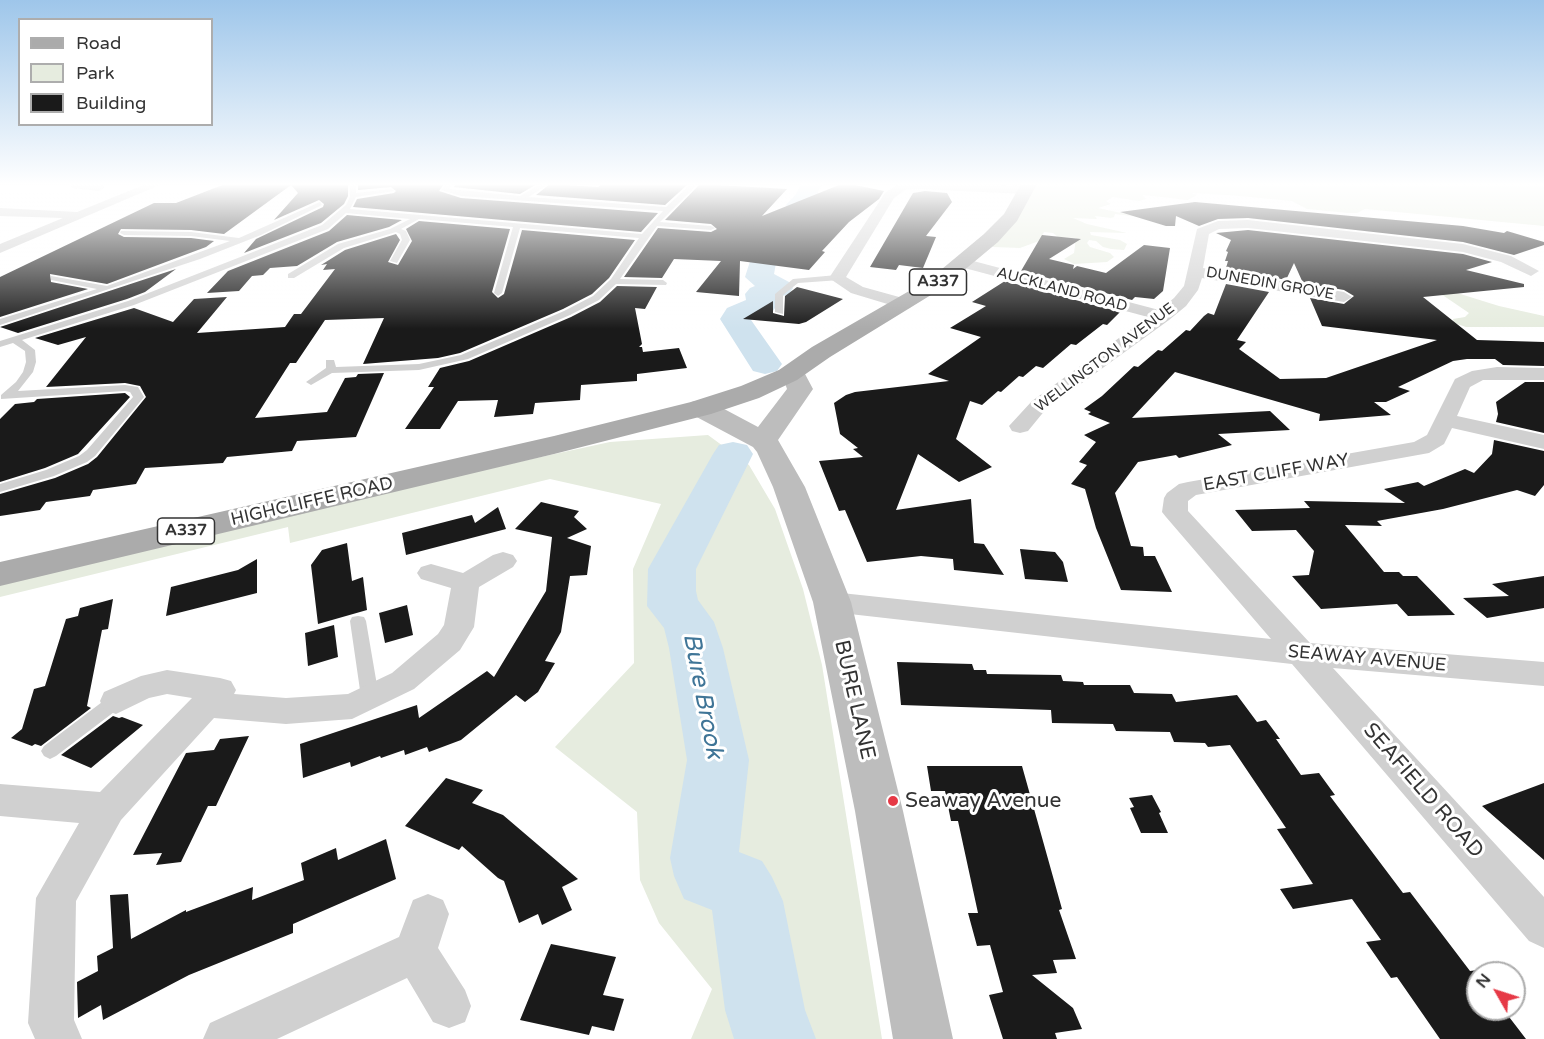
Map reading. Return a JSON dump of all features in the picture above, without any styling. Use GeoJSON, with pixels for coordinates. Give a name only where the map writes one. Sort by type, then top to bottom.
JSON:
{"type":"FeatureCollection","features":[{"type":"Feature","properties":{"kind":"main road","name":"A337"},"geometry":{"type":"LineString","coordinates":[[904,304],[962,263],[996,232]]}},
{"type":"Feature","properties":{"kind":"main road","name":"HIGHCLIFFE ROAD"},"geometry":{"type":"LineString","coordinates":[[0,574],[554,445],[698,403],[750,392],[904,304]]}},
{"type":"Feature","properties":{"kind":"street"},"geometry":{"type":"LineString","coordinates":[[0,249],[38,232]]}},
{"type":"Feature","properties":{"kind":"street"},"geometry":{"type":"LineString","coordinates":[[866,232],[837,278],[857,290],[904,304]]}},
{"type":"Feature","properties":{"kind":"street","name":"WELLINGTON AVENUE"},"geometry":{"type":"LineString","coordinates":[[1020,426],[1039,405],[1180,302],[1192,287],[1202,232]]}},
{"type":"Feature","properties":{"kind":"street","name":"WELLINGTON AVENUE"},"geometry":{"type":"LineString","coordinates":[[1314,232],[1464,248],[1506,259],[1531,271]]}},
{"type":"Feature","properties":{"kind":"street","name":"AUCKLAND ROAD"},"geometry":{"type":"LineString","coordinates":[[962,263],[1162,316]]}},
{"type":"Feature","properties":{"kind":"street","name":"DUNEDIN GROVE"},"geometry":{"type":"LineString","coordinates":[[1196,272],[1344,297]]}},
{"type":"Feature","properties":{"kind":"street"},"geometry":{"type":"LineString","coordinates":[[698,403],[764,441],[800,389],[796,379],[782,372]]}},
{"type":"Feature","properties":{"kind":"street","name":"EAST CLIFF WAY"},"geometry":{"type":"LineString","coordinates":[[1302,654],[1175,512],[1176,498],[1188,489],[1421,448],[1436,439],[1461,383],[1479,375],[1488,374],[1544,374]]}},
{"type":"Feature","properties":{"kind":"street"},"geometry":{"type":"LineString","coordinates":[[1444,420],[1544,442]]}},
{"type":"Feature","properties":{"kind":"street","name":"BURE LANE"},"geometry":{"type":"LineString","coordinates":[[764,441],[789,487],[832,602],[879,811],[923,1039]]}},
{"type":"Feature","properties":{"kind":"street"},"geometry":{"type":"LineString","coordinates":[[431,573],[466,583],[503,561]]}},
{"type":"Feature","properties":{"kind":"street"},"geometry":{"type":"LineString","coordinates":[[206,705],[286,711],[352,706],[403,681],[450,642],[459,627],[466,583]]}},
{"type":"Feature","properties":{"kind":"street","name":"SEAWAY AVENUE"},"geometry":{"type":"LineString","coordinates":[[832,602],[1302,654],[1544,674]]}},
{"type":"Feature","properties":{"kind":"street","name":"SEAFIELD ROAD"},"geometry":{"type":"LineString","coordinates":[[1302,654],[1544,927]]}},
{"type":"Feature","properties":{"kind":"street"},"geometry":{"type":"LineString","coordinates":[[59,1039],[51,1023],[56,898],[108,809],[220,690],[167,682],[141,688],[116,701]]}},
{"type":"Feature","properties":{"kind":"street"},"geometry":{"type":"LineString","coordinates":[[0,800],[108,809]]}},
{"type":"Feature","properties":{"kind":"street"},"geometry":{"type":"LineString","coordinates":[[226,1039],[422,933],[449,1006]]}},
{"type":"Feature","properties":{"kind":"lane"},"geometry":{"type":"LineString","coordinates":[[0,322],[108,288],[257,232]]}},
{"type":"Feature","properties":{"kind":"lane"},"geometry":{"type":"LineString","coordinates":[[0,344],[131,303],[312,232]]}},
{"type":"Feature","properties":{"kind":"lane"},"geometry":{"type":"LineString","coordinates":[[291,276],[347,243],[387,232]]}},
{"type":"Feature","properties":{"kind":"lane"},"geometry":{"type":"LineString","coordinates":[[394,261],[405,245],[406,240],[402,232]]}},
{"type":"Feature","properties":{"kind":"lane"},"geometry":{"type":"LineString","coordinates":[[498,293],[515,232]]}},
{"type":"Feature","properties":{"kind":"lane"},"geometry":{"type":"LineString","coordinates":[[599,232],[644,236]]}},
{"type":"Feature","properties":{"kind":"lane"},"geometry":{"type":"LineString","coordinates":[[311,382],[330,366],[419,367],[464,357],[567,313],[596,297],[614,280],[647,232]]}},
{"type":"Feature","properties":{"kind":"lane"},"geometry":{"type":"LineString","coordinates":[[124,233],[190,234],[240,240]]}},
{"type":"Feature","properties":{"kind":"lane"},"geometry":{"type":"LineString","coordinates":[[793,271],[796,282]]}},
{"type":"Feature","properties":{"kind":"lane"},"geometry":{"type":"LineString","coordinates":[[54,278],[108,288]]}},
{"type":"Feature","properties":{"kind":"lane"},"geometry":{"type":"LineString","coordinates":[[780,312],[779,294],[796,282],[837,278]]}},
{"type":"Feature","properties":{"kind":"lane"},"geometry":{"type":"LineString","coordinates":[[614,280],[663,283]]}},
{"type":"Feature","properties":{"kind":"lane"},"geometry":{"type":"LineString","coordinates":[[4,398],[28,372],[31,362],[30,350],[15,340]]}},
{"type":"Feature","properties":{"kind":"lane"},"geometry":{"type":"LineString","coordinates":[[0,488],[50,473],[83,459],[91,453],[139,397],[134,389],[125,388],[4,398]]}},
{"type":"Feature","properties":{"kind":"lane"},"geometry":{"type":"LineString","coordinates":[[358,621],[370,697]]}},
{"type":"Feature","properties":{"kind":"lane"},"geometry":{"type":"LineString","coordinates":[[50,751],[116,701]]}},
{"type":"Feature","properties":{"kind":"green space"},"geometry":{"type":"Polygon","coordinates":[[[1002,232],[1044,232],[1039,241],[1020,248],[993,247],[992,245],[1002,232]]]}},
{"type":"Feature","properties":{"kind":"green space"},"geometry":{"type":"Polygon","coordinates":[[[1048,232],[1090,232],[1091,235],[1120,240],[1127,244],[1124,250],[1111,249],[1089,240],[1087,243],[1090,247],[1110,253],[1114,257],[1107,262],[1074,264],[1064,259],[1074,253],[1076,238],[1058,237],[1048,232]]]}},
{"type":"Feature","properties":{"kind":"green space"},"geometry":{"type":"Polygon","coordinates":[[[1396,274],[1499,306],[1544,316],[1544,327],[1466,327],[1454,323],[1453,319],[1465,317],[1469,313],[1444,296],[1396,274]]]}},
{"type":"Feature","properties":{"kind":"green space"},"geometry":{"type":"Polygon","coordinates":[[[708,435],[749,465],[775,509],[803,589],[822,665],[882,1039],[691,1039],[712,989],[659,923],[640,880],[637,812],[555,747],[634,663],[633,569],[661,504],[550,479],[290,543],[288,527],[0,597],[0,582],[536,458],[610,442],[708,435]]]}},
{"type":"Feature","properties":{"kind":"building"},"geometry":{"type":"Polygon","coordinates":[[[93,232],[119,232],[124,237],[191,238],[214,241],[206,247],[107,284],[50,274],[51,282],[88,289],[0,317],[0,277],[93,232]]]}},
{"type":"Feature","properties":{"kind":"building"},"geometry":{"type":"Polygon","coordinates":[[[270,232],[297,232],[244,253],[256,239],[270,232]]]}},
{"type":"Feature","properties":{"kind":"building"},"geometry":{"type":"Polygon","coordinates":[[[325,232],[370,232],[337,242],[297,266],[270,268],[263,275],[252,276],[239,291],[207,293],[228,271],[325,232]]]}},
{"type":"Feature","properties":{"kind":"building"},"geometry":{"type":"Polygon","coordinates":[[[408,232],[509,232],[492,292],[498,298],[504,294],[521,232],[550,232],[635,240],[609,278],[592,294],[563,309],[460,353],[438,358],[363,364],[384,318],[325,320],[296,363],[290,363],[255,418],[327,412],[345,378],[356,377],[358,374],[384,373],[356,437],[297,441],[292,451],[227,457],[223,463],[145,468],[136,484],[93,490],[90,496],[46,502],[40,510],[0,516],[0,494],[55,478],[88,464],[97,457],[146,397],[140,386],[125,383],[46,387],[86,337],[58,345],[35,338],[134,308],[173,322],[194,299],[227,297],[197,333],[285,327],[294,314],[301,314],[335,269],[323,270],[327,264],[321,265],[345,250],[396,234],[400,240],[388,262],[398,265],[412,241],[408,232]]]}},
{"type":"Feature","properties":{"kind":"building"},"geometry":{"type":"Polygon","coordinates":[[[655,232],[839,232],[822,251],[825,252],[809,270],[740,261],[739,296],[696,292],[721,261],[674,259],[662,278],[624,277],[655,232]]]}},
{"type":"Feature","properties":{"kind":"building"},"geometry":{"type":"Polygon","coordinates":[[[890,232],[929,232],[926,236],[936,237],[923,268],[899,265],[896,270],[870,267],[890,232]]]}},
{"type":"Feature","properties":{"kind":"building"},"geometry":{"type":"Polygon","coordinates":[[[1270,232],[1463,254],[1492,262],[1466,270],[1524,284],[1524,287],[1423,297],[1477,340],[1544,342],[1544,366],[1503,365],[1495,359],[1453,361],[1398,387],[1410,391],[1386,402],[1374,402],[1391,415],[1319,421],[1320,414],[1175,372],[1132,418],[1270,411],[1290,430],[1218,434],[1232,445],[1179,458],[1176,455],[1138,462],[1115,493],[1131,546],[1143,547],[1144,556],[1155,556],[1172,592],[1121,590],[1096,528],[1085,489],[1071,484],[1087,465],[1079,462],[1096,442],[1084,435],[1110,423],[1088,414],[1091,412],[1084,409],[1102,396],[1134,366],[1138,367],[1158,350],[1162,351],[1186,330],[1190,331],[1208,313],[1214,315],[1226,284],[1269,292],[1237,340],[1246,342],[1239,349],[1280,379],[1326,378],[1437,340],[1322,326],[1310,298],[1344,304],[1354,296],[1344,290],[1303,283],[1294,263],[1286,280],[1226,268],[1228,261],[1225,261],[1228,252],[1226,251],[1231,240],[1216,233],[1270,232]]]}},
{"type":"Feature","properties":{"kind":"building"},"geometry":{"type":"Polygon","coordinates":[[[1378,232],[1512,232],[1544,242],[1544,245],[1514,255],[1463,242],[1378,232]]]}},
{"type":"Feature","properties":{"kind":"building"},"geometry":{"type":"Polygon","coordinates":[[[1042,235],[1081,239],[1049,259],[1074,265],[1073,269],[1077,266],[1106,273],[1144,245],[1170,248],[1163,291],[1154,299],[1135,297],[1132,300],[1021,271],[1042,235]]]}},
{"type":"Feature","properties":{"kind":"building"},"geometry":{"type":"Polygon","coordinates":[[[176,269],[145,292],[127,299],[18,333],[0,327],[176,269]]]}},
{"type":"Feature","properties":{"kind":"building"},"geometry":{"type":"Polygon","coordinates":[[[1005,281],[1120,312],[1107,325],[1103,324],[1076,345],[1071,344],[1043,368],[1036,366],[1023,377],[1019,376],[982,405],[970,401],[956,439],[992,467],[959,482],[918,454],[896,510],[971,499],[974,543],[984,544],[1004,575],[954,570],[953,559],[921,556],[867,562],[845,510],[839,511],[819,461],[863,457],[853,449],[858,448],[840,434],[834,403],[855,392],[949,381],[928,374],[981,337],[950,328],[986,306],[972,302],[1005,281]]]}},
{"type":"Feature","properties":{"kind":"building"},"geometry":{"type":"Polygon","coordinates":[[[617,286],[657,287],[645,309],[635,308],[642,344],[639,347],[642,347],[643,352],[679,348],[687,368],[637,374],[637,381],[581,385],[580,400],[535,403],[533,414],[494,417],[498,400],[458,401],[440,429],[405,429],[434,387],[428,387],[440,368],[469,361],[571,317],[600,302],[617,286]]]}},
{"type":"Feature","properties":{"kind":"building"},"geometry":{"type":"Polygon","coordinates":[[[797,287],[843,299],[799,324],[743,319],[773,301],[773,313],[784,316],[785,296],[797,287]]]}},
{"type":"Feature","properties":{"kind":"building"},"geometry":{"type":"Polygon","coordinates":[[[1525,382],[1544,382],[1544,433],[1496,422],[1498,414],[1496,402],[1525,382]]]}},
{"type":"Feature","properties":{"kind":"building"},"geometry":{"type":"Polygon","coordinates":[[[125,393],[130,397],[78,454],[45,468],[0,482],[0,419],[15,404],[34,402],[37,399],[125,393]]]}},
{"type":"Feature","properties":{"kind":"building"},"geometry":{"type":"Polygon","coordinates":[[[1494,440],[1544,451],[1544,485],[1535,496],[1517,490],[1443,509],[1377,521],[1382,526],[1345,525],[1384,572],[1399,572],[1403,576],[1417,576],[1455,615],[1408,616],[1397,604],[1321,609],[1292,576],[1309,575],[1314,551],[1296,530],[1252,531],[1235,510],[1310,508],[1304,501],[1405,503],[1384,489],[1418,482],[1424,486],[1465,469],[1474,473],[1492,454],[1494,440]]]}},
{"type":"Feature","properties":{"kind":"building"},"geometry":{"type":"Polygon","coordinates":[[[541,502],[579,511],[574,517],[587,529],[567,538],[591,546],[587,575],[570,576],[561,632],[545,661],[555,663],[538,692],[525,702],[516,695],[461,740],[429,752],[427,747],[405,755],[404,750],[351,767],[350,762],[303,778],[300,744],[417,705],[419,718],[487,671],[494,677],[546,591],[552,537],[515,529],[541,502]]]}},
{"type":"Feature","properties":{"kind":"building"},"geometry":{"type":"Polygon","coordinates":[[[498,507],[506,529],[406,555],[402,533],[472,515],[475,523],[498,507]]]}},
{"type":"Feature","properties":{"kind":"building"},"geometry":{"type":"Polygon","coordinates":[[[347,543],[352,581],[363,577],[367,610],[318,624],[311,565],[322,550],[347,543]]]}},
{"type":"Feature","properties":{"kind":"building"},"geometry":{"type":"Polygon","coordinates":[[[1020,549],[1055,552],[1063,562],[1068,582],[1025,579],[1020,549]]]}},
{"type":"Feature","properties":{"kind":"building"},"geometry":{"type":"Polygon","coordinates":[[[257,559],[257,593],[166,616],[171,587],[238,570],[257,559]]]}},
{"type":"Feature","properties":{"kind":"building"},"geometry":{"type":"Polygon","coordinates":[[[1544,576],[1544,608],[1487,618],[1463,598],[1509,596],[1492,584],[1544,576]]]}},
{"type":"Feature","properties":{"kind":"building"},"geometry":{"type":"Polygon","coordinates":[[[113,599],[108,629],[102,630],[87,706],[91,708],[41,746],[35,744],[32,746],[11,738],[22,729],[34,689],[45,686],[66,619],[78,616],[80,608],[113,599]]]}},
{"type":"Feature","properties":{"kind":"building"},"geometry":{"type":"Polygon","coordinates":[[[407,605],[413,635],[385,643],[379,613],[407,605]]]}},
{"type":"Feature","properties":{"kind":"building"},"geometry":{"type":"Polygon","coordinates":[[[334,625],[338,657],[308,666],[305,633],[334,625]]]}},
{"type":"Feature","properties":{"kind":"building"},"geometry":{"type":"Polygon","coordinates":[[[897,662],[972,664],[974,670],[986,670],[987,674],[1061,675],[1063,681],[1083,682],[1084,685],[1130,685],[1134,693],[1172,694],[1176,702],[1237,695],[1257,722],[1266,720],[1301,775],[1319,773],[1335,795],[1330,796],[1403,893],[1410,892],[1466,966],[1466,1021],[1512,1021],[1526,1039],[1440,1039],[1397,977],[1391,978],[1366,942],[1381,940],[1352,899],[1293,909],[1280,889],[1313,884],[1277,829],[1286,828],[1230,745],[1208,747],[1205,743],[1174,742],[1170,732],[1116,731],[1113,724],[1052,723],[1051,710],[901,705],[897,662]]]}},
{"type":"Feature","properties":{"kind":"building"},"geometry":{"type":"Polygon","coordinates":[[[113,716],[143,725],[91,768],[61,755],[113,716]]]}},
{"type":"Feature","properties":{"kind":"building"},"geometry":{"type":"Polygon","coordinates":[[[249,736],[216,806],[208,806],[181,862],[156,865],[162,853],[133,855],[186,753],[214,750],[220,739],[249,736]]]}},
{"type":"Feature","properties":{"kind":"building"},"geometry":{"type":"Polygon","coordinates":[[[927,766],[1022,766],[1062,909],[1059,910],[1076,959],[1053,960],[1057,973],[1032,975],[1073,1008],[1082,1029],[1055,1033],[1057,1039],[1003,1039],[989,995],[1003,992],[990,945],[977,946],[968,913],[978,913],[958,821],[951,821],[945,791],[931,791],[927,766]]]}},
{"type":"Feature","properties":{"kind":"building"},"geometry":{"type":"Polygon","coordinates":[[[446,778],[483,790],[472,803],[503,815],[578,879],[562,887],[572,910],[542,925],[538,914],[519,923],[504,881],[462,846],[459,850],[405,826],[446,778]]]}},
{"type":"Feature","properties":{"kind":"building"},"geometry":{"type":"Polygon","coordinates":[[[1544,783],[1544,860],[1482,806],[1544,783]]]}},
{"type":"Feature","properties":{"kind":"building"},"geometry":{"type":"Polygon","coordinates":[[[1152,795],[1168,833],[1141,833],[1130,808],[1134,807],[1129,798],[1152,795]]]}},
{"type":"Feature","properties":{"kind":"building"},"geometry":{"type":"Polygon","coordinates":[[[386,839],[396,879],[293,924],[293,933],[189,975],[103,1020],[101,1005],[78,1018],[77,982],[98,971],[97,956],[113,948],[110,895],[128,894],[131,939],[186,910],[186,912],[253,887],[252,900],[304,880],[301,863],[336,848],[338,860],[386,839]]]}},
{"type":"Feature","properties":{"kind":"building"},"geometry":{"type":"Polygon","coordinates":[[[551,944],[616,957],[603,995],[624,999],[614,1031],[592,1026],[589,1035],[520,1020],[551,944]]]}},
{"type":"Feature","properties":{"kind":"waterway","name":"Bure Brook"},"geometry":{"type":"LineString","coordinates":[[765,364],[735,319],[738,314],[762,305],[760,294],[779,288],[759,277],[766,252],[779,232]]}},
{"type":"Feature","properties":{"kind":"waterway","name":"Bure Brook"},"geometry":{"type":"LineString","coordinates":[[733,454],[672,569],[671,591],[673,606],[688,622],[696,648],[718,760],[704,858],[709,876],[737,885],[747,901],[765,1010],[775,1039]]}},
{"type":"Feature","properties":{"kind":"place","name":"Seaway Avenue"},"geometry":{"type":"Point","coordinates":[893,801]}}]}
